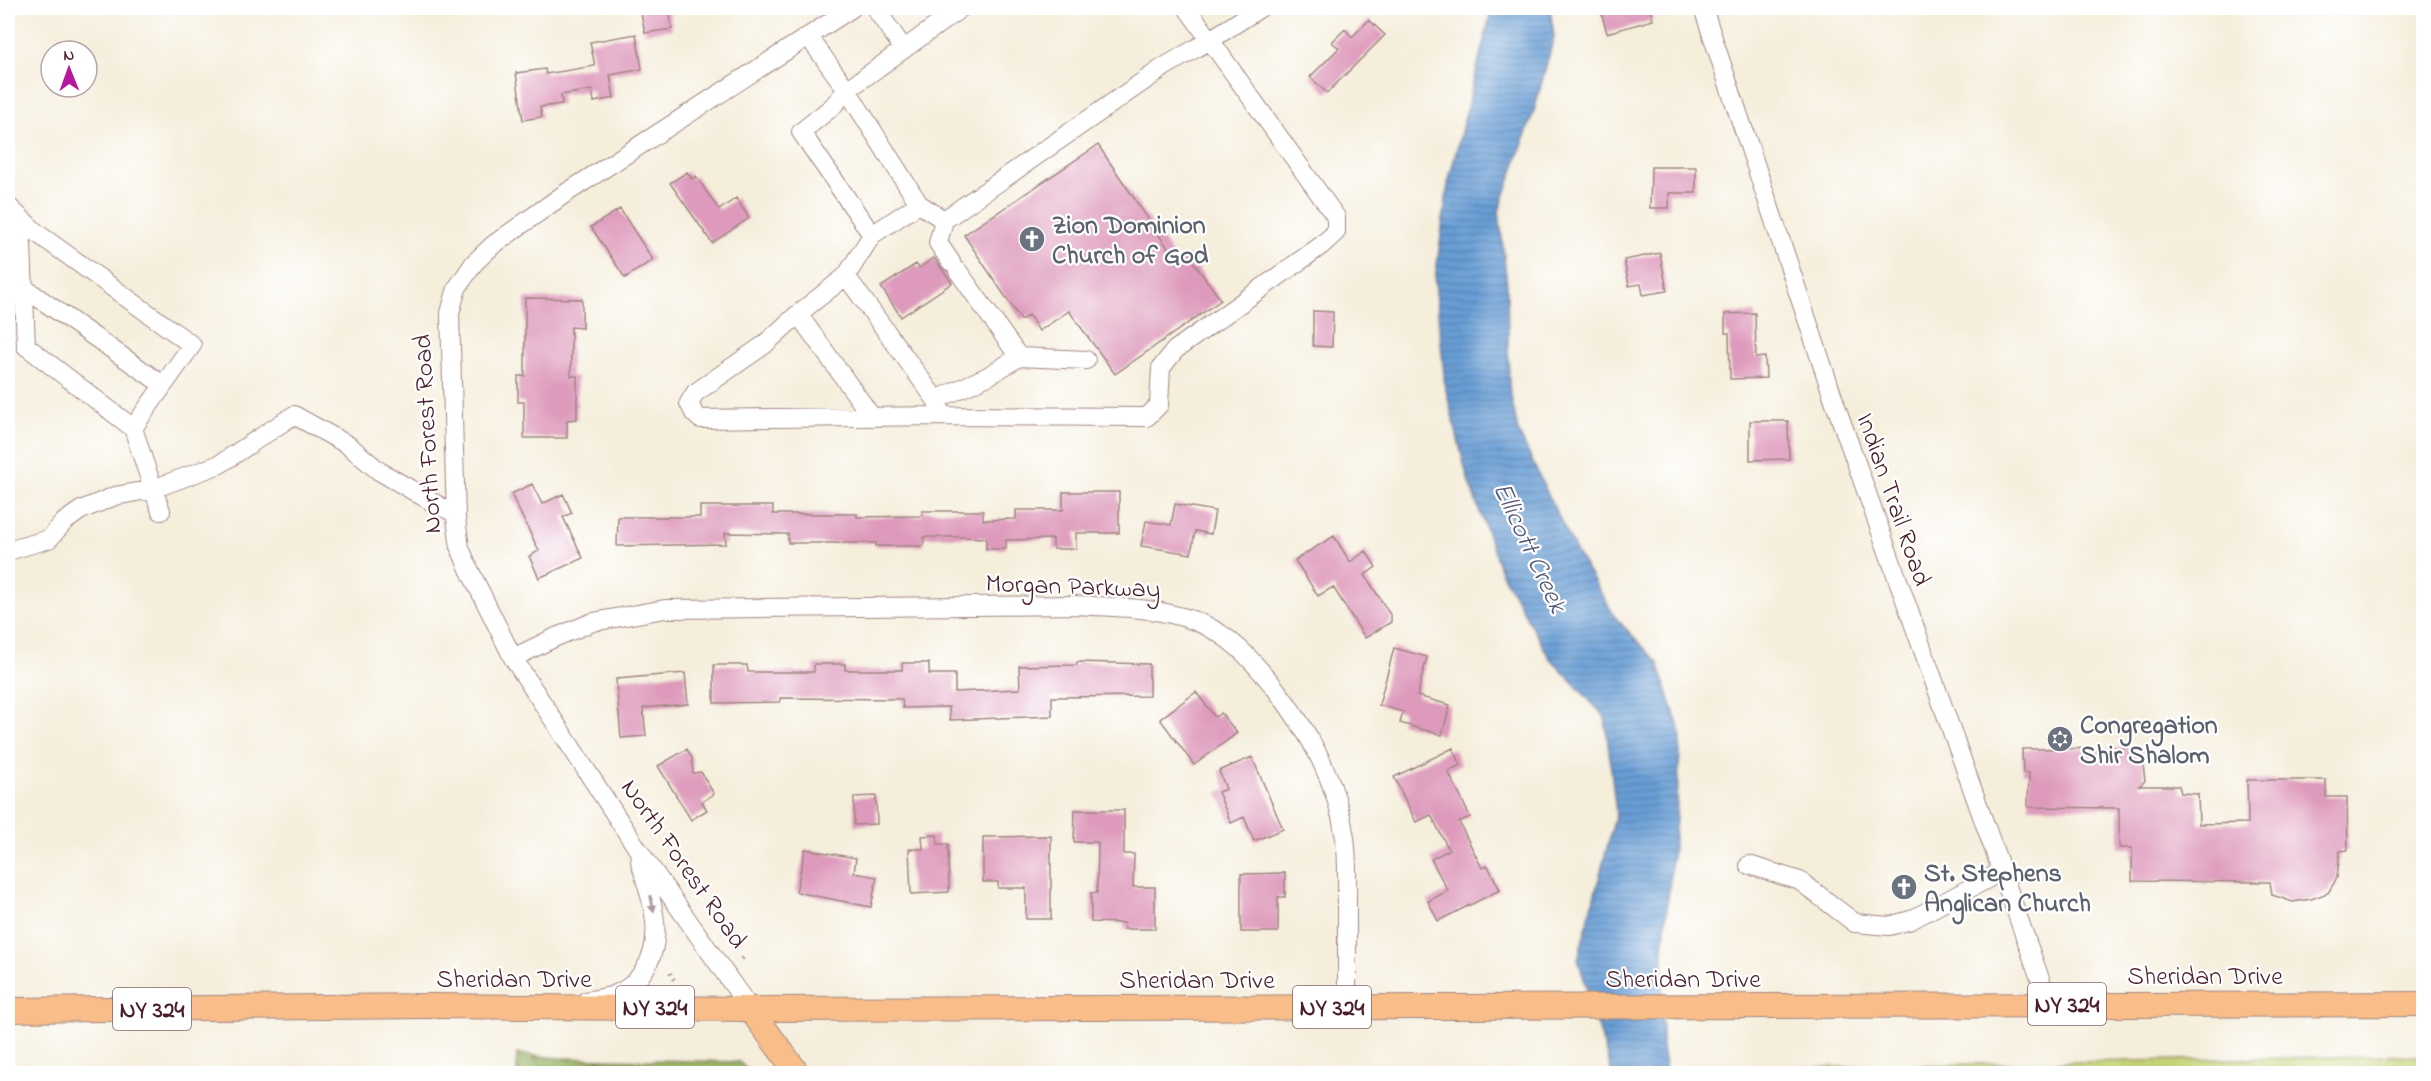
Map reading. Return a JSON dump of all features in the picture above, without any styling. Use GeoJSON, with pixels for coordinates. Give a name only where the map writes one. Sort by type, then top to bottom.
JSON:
{"type":"FeatureCollection","features":[{"type":"Feature","properties":{"kind":"main road","name":"Sheridan Drive"},"geometry":{"type":"LineString","coordinates":[[8,1010],[430,1006],[750,1009],[2424,1004]]}},
{"type":"Feature","properties":{"kind":"main road","name":"North Forest Road"},"geometry":{"type":"LineString","coordinates":[[750,1009],[798,1074]]}},
{"type":"Feature","properties":{"kind":"street","name":"North Forest Road"},"geometry":{"type":"LineString","coordinates":[[750,1009],[637,848],[513,657],[486,607],[460,548],[456,513],[450,313],[457,288],[474,263],[493,245],[563,195],[852,8]]}},
{"type":"Feature","properties":{"kind":"street"},"geometry":{"type":"LineString","coordinates":[[875,8],[903,48]]}},
{"type":"Feature","properties":{"kind":"street"},"geometry":{"type":"LineString","coordinates":[[872,235],[801,132],[832,107],[847,90],[961,8]]}},
{"type":"Feature","properties":{"kind":"street"},"geometry":{"type":"LineString","coordinates":[[919,204],[872,235],[846,276],[798,314],[764,345],[695,393],[689,403],[694,413],[700,418],[872,417],[939,408],[1147,417],[1159,405],[1161,368],[1175,350],[1322,245],[1336,232],[1336,217],[1187,8]]}},
{"type":"Feature","properties":{"kind":"street"},"geometry":{"type":"LineString","coordinates":[[1019,357],[938,243],[944,220],[1164,68],[1260,8]]}},
{"type":"Feature","properties":{"kind":"street","name":"Indian Trail Road"},"geometry":{"type":"LineString","coordinates":[[1703,8],[1836,409],[2049,1004]]}},
{"type":"Feature","properties":{"kind":"street"},"geometry":{"type":"LineString","coordinates":[[808,36],[847,90],[919,204],[944,220]]}},
{"type":"Feature","properties":{"kind":"street"},"geometry":{"type":"LineString","coordinates":[[14,212],[24,287],[26,346],[133,428],[161,511]]}},
{"type":"Feature","properties":{"kind":"street"},"geometry":{"type":"LineString","coordinates":[[14,212],[38,233],[192,345],[133,428]]}},
{"type":"Feature","properties":{"kind":"street"},"geometry":{"type":"LineString","coordinates":[[846,276],[939,408]]}},
{"type":"Feature","properties":{"kind":"street"},"geometry":{"type":"LineString","coordinates":[[24,287],[164,385]]}},
{"type":"Feature","properties":{"kind":"street"},"geometry":{"type":"LineString","coordinates":[[798,314],[872,417]]}},
{"type":"Feature","properties":{"kind":"street"},"geometry":{"type":"LineString","coordinates":[[939,408],[1019,357],[1086,360]]}},
{"type":"Feature","properties":{"kind":"street"},"geometry":{"type":"LineString","coordinates":[[8,551],[49,539],[64,522],[81,510],[115,496],[153,489],[220,464],[294,416],[348,445],[379,471],[441,507],[456,513]]}},
{"type":"Feature","properties":{"kind":"street","name":"Morgan Parkway"},"geometry":{"type":"LineString","coordinates":[[513,657],[594,622],[665,609],[1074,605],[1134,608],[1196,621],[1219,633],[1254,662],[1293,711],[1314,744],[1331,779],[1346,841],[1347,1007]]}},
{"type":"Feature","properties":{"kind":"street"},"geometry":{"type":"LineString","coordinates":[[560,1007],[614,995],[628,987],[640,976],[651,961],[657,940],[651,897],[637,848]]}},
{"type":"Feature","properties":{"kind":"street"},"geometry":{"type":"LineString","coordinates":[[1749,865],[1800,881],[1855,923],[1889,926],[1911,920],[2002,871]]}},
{"type":"Feature","properties":{"kind":"path"},"geometry":{"type":"LineString","coordinates":[[670,973],[674,980]]}},
{"type":"Feature","properties":{"kind":"green space"},"geometry":{"type":"Polygon","coordinates":[[[517,1054],[559,1058],[739,1062],[751,1073],[517,1073],[517,1054]]]}},
{"type":"Feature","properties":{"kind":"green space"},"geometry":{"type":"Polygon","coordinates":[[[2424,1055],[2423,1074],[1685,1074],[1685,1070],[2424,1055]]]}},
{"type":"Feature","properties":{"kind":"water","name":"Ellicott Creek"},"geometry":{"type":"Polygon","coordinates":[[[1492,8],[1550,8],[1554,37],[1534,111],[1499,211],[1507,285],[1509,386],[1518,431],[1577,553],[1615,617],[1658,663],[1681,734],[1676,819],[1663,947],[1662,1047],[1666,1073],[1612,1073],[1578,959],[1616,813],[1605,717],[1549,657],[1501,572],[1467,476],[1445,386],[1435,280],[1448,184],[1492,8]]]}},
{"type":"Feature","properties":{"kind":"building"},"geometry":{"type":"Polygon","coordinates":[[[640,8],[669,8],[672,29],[645,33],[640,8]]]}},
{"type":"Feature","properties":{"kind":"building"},"geometry":{"type":"Polygon","coordinates":[[[1600,8],[1650,8],[1653,20],[1607,33],[1600,8]]]}},
{"type":"Feature","properties":{"kind":"building"},"geometry":{"type":"Polygon","coordinates":[[[1369,20],[1385,35],[1327,93],[1310,77],[1339,48],[1332,42],[1345,29],[1352,37],[1369,20]]]}},
{"type":"Feature","properties":{"kind":"building"},"geometry":{"type":"Polygon","coordinates":[[[636,34],[642,69],[610,75],[614,98],[594,102],[592,90],[561,95],[562,104],[540,107],[542,117],[523,120],[516,73],[545,69],[546,74],[595,66],[590,42],[636,34]]]}},
{"type":"Feature","properties":{"kind":"building"},"geometry":{"type":"Polygon","coordinates":[[[1098,145],[1178,263],[1188,255],[1221,300],[1115,374],[1069,311],[1039,331],[1029,315],[1021,320],[964,235],[1098,145]]]}},
{"type":"Feature","properties":{"kind":"building"},"geometry":{"type":"Polygon","coordinates":[[[1651,167],[1696,167],[1696,193],[1669,193],[1669,208],[1650,208],[1651,167]]]}},
{"type":"Feature","properties":{"kind":"building"},"geometry":{"type":"Polygon","coordinates":[[[687,172],[692,179],[696,176],[719,210],[736,198],[749,218],[712,243],[670,183],[687,172]]]}},
{"type":"Feature","properties":{"kind":"building"},"geometry":{"type":"Polygon","coordinates":[[[620,209],[653,260],[625,278],[591,227],[620,209]]]}},
{"type":"Feature","properties":{"kind":"building"},"geometry":{"type":"Polygon","coordinates":[[[1660,253],[1667,291],[1643,295],[1641,284],[1629,286],[1624,260],[1660,253]]]}},
{"type":"Feature","properties":{"kind":"building"},"geometry":{"type":"Polygon","coordinates":[[[934,258],[952,283],[901,317],[881,287],[916,264],[919,268],[934,258]]]}},
{"type":"Feature","properties":{"kind":"building"},"geometry":{"type":"Polygon","coordinates":[[[525,298],[582,299],[582,328],[571,327],[571,376],[577,376],[577,419],[567,420],[567,438],[524,438],[524,402],[518,402],[518,376],[525,376],[525,298]]]}},
{"type":"Feature","properties":{"kind":"building"},"geometry":{"type":"Polygon","coordinates":[[[1313,311],[1333,312],[1332,347],[1313,346],[1313,311]]]}},
{"type":"Feature","properties":{"kind":"building"},"geometry":{"type":"Polygon","coordinates":[[[1755,313],[1756,358],[1765,357],[1766,378],[1730,379],[1729,333],[1725,333],[1725,314],[1755,313]]]}},
{"type":"Feature","properties":{"kind":"building"},"geometry":{"type":"Polygon","coordinates":[[[1750,421],[1788,421],[1789,459],[1750,460],[1750,421]]]}},
{"type":"Feature","properties":{"kind":"building"},"geometry":{"type":"Polygon","coordinates":[[[532,484],[542,504],[563,494],[572,513],[563,517],[583,558],[539,578],[529,556],[539,551],[511,494],[532,484]]]}},
{"type":"Feature","properties":{"kind":"building"},"geometry":{"type":"Polygon","coordinates":[[[1063,492],[1119,492],[1119,533],[1076,533],[1076,549],[1053,549],[1053,539],[1006,540],[1006,549],[986,549],[986,538],[924,537],[924,546],[876,546],[876,543],[788,543],[788,534],[725,533],[726,544],[617,546],[618,517],[700,517],[700,506],[773,506],[773,514],[857,514],[857,517],[922,516],[922,511],[983,511],[983,520],[1016,519],[1016,510],[1063,510],[1063,492]]]}},
{"type":"Feature","properties":{"kind":"building"},"geometry":{"type":"Polygon","coordinates":[[[1175,504],[1215,511],[1211,534],[1195,531],[1191,554],[1141,546],[1146,521],[1171,525],[1175,504]]]}},
{"type":"Feature","properties":{"kind":"building"},"geometry":{"type":"Polygon","coordinates":[[[1334,536],[1350,562],[1366,551],[1376,567],[1365,575],[1391,616],[1391,622],[1365,638],[1333,587],[1318,596],[1295,560],[1334,536]]]}},
{"type":"Feature","properties":{"kind":"building"},"geometry":{"type":"Polygon","coordinates":[[[1394,648],[1427,657],[1417,696],[1450,705],[1442,735],[1400,723],[1403,712],[1379,705],[1394,648]]]}},
{"type":"Feature","properties":{"kind":"building"},"geometry":{"type":"Polygon","coordinates":[[[1077,662],[1149,664],[1149,696],[1052,697],[1052,716],[950,720],[949,707],[903,708],[902,699],[780,698],[780,702],[714,703],[714,665],[747,665],[748,672],[814,672],[814,664],[845,664],[845,670],[902,670],[902,663],[929,663],[929,674],[955,674],[955,692],[1020,689],[1019,666],[1077,665],[1077,662]]]}},
{"type":"Feature","properties":{"kind":"building"},"geometry":{"type":"Polygon","coordinates":[[[685,673],[688,704],[643,708],[646,736],[621,738],[616,679],[685,673]]]}},
{"type":"Feature","properties":{"kind":"building"},"geometry":{"type":"Polygon","coordinates":[[[1196,692],[1215,717],[1221,713],[1237,733],[1194,765],[1160,719],[1196,692]]]}},
{"type":"Feature","properties":{"kind":"building"},"geometry":{"type":"Polygon","coordinates":[[[1453,748],[1461,765],[1448,771],[1470,817],[1459,822],[1482,868],[1488,866],[1500,890],[1438,921],[1428,901],[1448,891],[1431,859],[1449,850],[1431,815],[1416,822],[1394,777],[1453,748]]]}},
{"type":"Feature","properties":{"kind":"building"},"geometry":{"type":"Polygon","coordinates":[[[2141,748],[2145,781],[2139,786],[2179,786],[2181,793],[2198,794],[2199,824],[2248,823],[2247,780],[2326,780],[2326,797],[2347,797],[2348,850],[2340,851],[2337,878],[2328,893],[2293,902],[2272,895],[2270,882],[2132,881],[2132,848],[2119,848],[2119,808],[2028,807],[2029,773],[2023,773],[2022,749],[2141,748]]]}},
{"type":"Feature","properties":{"kind":"building"},"geometry":{"type":"Polygon","coordinates":[[[687,749],[692,758],[693,773],[701,772],[714,794],[702,802],[707,810],[691,820],[658,766],[687,749]]]}},
{"type":"Feature","properties":{"kind":"building"},"geometry":{"type":"Polygon","coordinates":[[[1252,757],[1283,829],[1254,841],[1244,817],[1231,823],[1218,792],[1226,789],[1219,771],[1252,757]]]}},
{"type":"Feature","properties":{"kind":"building"},"geometry":{"type":"Polygon","coordinates":[[[876,796],[877,824],[854,825],[854,797],[876,796]]]}},
{"type":"Feature","properties":{"kind":"building"},"geometry":{"type":"Polygon","coordinates":[[[1075,810],[1124,810],[1124,854],[1134,854],[1133,887],[1155,887],[1155,929],[1124,929],[1124,923],[1091,922],[1091,893],[1097,893],[1098,842],[1074,842],[1075,810]]]}},
{"type":"Feature","properties":{"kind":"building"},"geometry":{"type":"Polygon","coordinates":[[[937,835],[938,844],[948,844],[949,892],[911,894],[909,849],[923,849],[922,836],[937,835]]]}},
{"type":"Feature","properties":{"kind":"building"},"geometry":{"type":"Polygon","coordinates":[[[1051,836],[1051,919],[1026,919],[1026,888],[998,888],[998,882],[983,882],[983,837],[1051,836]]]}},
{"type":"Feature","properties":{"kind":"building"},"geometry":{"type":"Polygon","coordinates":[[[805,849],[856,858],[854,873],[877,877],[871,907],[796,892],[805,849]]]}},
{"type":"Feature","properties":{"kind":"building"},"geometry":{"type":"Polygon","coordinates":[[[1285,873],[1285,897],[1278,897],[1278,932],[1241,932],[1241,874],[1285,873]]]}},
{"type":"Feature","properties":{"kind":"place","name":"Zion Dominion Church of God"},"geometry":{"type":"Point","coordinates":[1032,239]}},
{"type":"Feature","properties":{"kind":"place","name":"Congregation Shir Shalom"},"geometry":{"type":"Point","coordinates":[2060,739]}},
{"type":"Feature","properties":{"kind":"place","name":"St. Stephens Anglican Church"},"geometry":{"type":"Point","coordinates":[1904,887]}}]}
